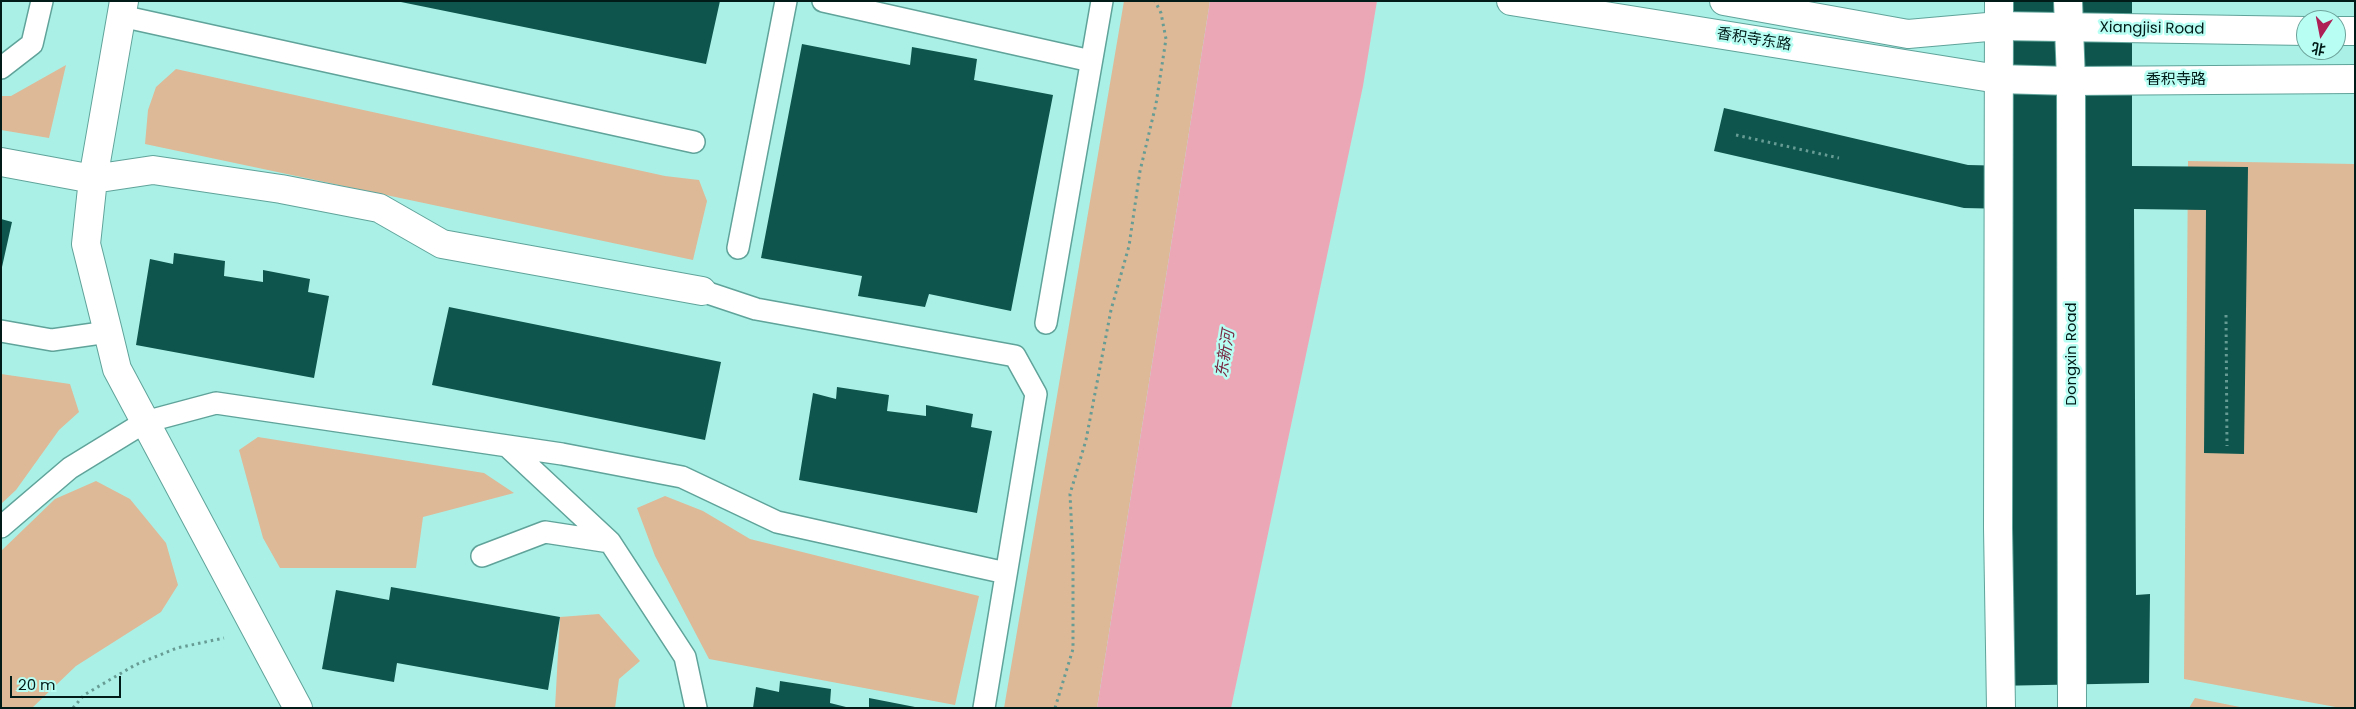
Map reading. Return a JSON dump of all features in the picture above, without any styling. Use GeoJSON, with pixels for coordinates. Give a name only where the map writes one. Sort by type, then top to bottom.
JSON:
{"type":"FeatureCollection","features":[{"type":"Feature","properties":{"kind":"main road","name":"香积寺东路"},"geometry":{"type":"LineString","coordinates":[[1510,1],[1998,79]]}},
{"type":"Feature","properties":{"kind":"main road"},"geometry":{"type":"LineString","coordinates":[[1724,1],[1908,34],[1999,14],[2000,708]]}},
{"type":"Feature","properties":{"kind":"main road"},"geometry":{"type":"LineString","coordinates":[[122,8],[93,179],[86,244],[117,369],[298,708]]}},
{"type":"Feature","properties":{"kind":"main road","name":"Xiangjisi Road"},"geometry":{"type":"LineString","coordinates":[[1999,14],[2068,14],[2296,30]]}},
{"type":"Feature","properties":{"kind":"main road","name":"Dongxin Road"},"geometry":{"type":"LineString","coordinates":[[2068,14],[2071,81],[2072,708]]}},
{"type":"Feature","properties":{"kind":"main road","name":"香积寺路"},"geometry":{"type":"LineString","coordinates":[[1998,79],[2071,81],[2355,79]]}},
{"type":"Feature","properties":{"kind":"main road"},"geometry":{"type":"LineString","coordinates":[[1,162],[93,179],[153,170],[280,189],[379,208],[442,244],[702,291]]}},
{"type":"Feature","properties":{"kind":"lane"},"geometry":{"type":"LineString","coordinates":[[1,68],[32,44],[42,1]]}},
{"type":"Feature","properties":{"kind":"lane"},"geometry":{"type":"LineString","coordinates":[[738,248],[786,1]]}},
{"type":"Feature","properties":{"kind":"lane"},"geometry":{"type":"LineString","coordinates":[[823,1],[1091,61]]}},
{"type":"Feature","properties":{"kind":"lane"},"geometry":{"type":"LineString","coordinates":[[1046,323],[1102,1]]}},
{"type":"Feature","properties":{"kind":"lane"},"geometry":{"type":"LineString","coordinates":[[122,8],[694,142]]}},
{"type":"Feature","properties":{"kind":"lane"},"geometry":{"type":"LineString","coordinates":[[702,291],[756,309],[1015,356],[1036,394],[984,708]]}},
{"type":"Feature","properties":{"kind":"lane"},"geometry":{"type":"LineString","coordinates":[[1,331],[52,340],[108,332]]}},
{"type":"Feature","properties":{"kind":"lane"},"geometry":{"type":"LineString","coordinates":[[1,527],[70,468],[145,422],[216,403],[562,454],[682,477],[777,522],[1006,573]]}},
{"type":"Feature","properties":{"kind":"lane"},"geometry":{"type":"LineString","coordinates":[[507,446],[610,542],[685,657],[696,708]]}},
{"type":"Feature","properties":{"kind":"lane"},"geometry":{"type":"LineString","coordinates":[[482,556],[545,532],[610,542]]}},
{"type":"Feature","properties":{"kind":"path"},"geometry":{"type":"LineString","coordinates":[[1055,708],[1073,649],[1073,555],[1070,494],[1086,440],[1111,310],[1128,246],[1140,171],[1156,104],[1166,39],[1161,13],[1155,1]]}},
{"type":"Feature","properties":{"kind":"path"},"geometry":{"type":"LineString","coordinates":[[1736,135],[1839,158]]}},
{"type":"Feature","properties":{"kind":"path"},"geometry":{"type":"LineString","coordinates":[[2226,315],[2228,446]]}},
{"type":"Feature","properties":{"kind":"path"},"geometry":{"type":"LineString","coordinates":[[73,708],[84,695],[135,665],[177,648],[256,631]]}},
{"type":"Feature","properties":{"kind":"shaded area"},"geometry":{"type":"Polygon","coordinates":[[[1124,1],[1210,1],[1097,708],[1004,708],[1124,1]]]}},
{"type":"Feature","properties":{"kind":"shaded area"},"geometry":{"type":"Polygon","coordinates":[[[66,65],[49,138],[1,130],[1,96],[11,96],[66,65]]]}},
{"type":"Feature","properties":{"kind":"shaded area"},"geometry":{"type":"Polygon","coordinates":[[[176,69],[665,176],[699,180],[707,201],[693,260],[145,144],[148,110],[156,87],[176,69]]]}},
{"type":"Feature","properties":{"kind":"shaded area"},"geometry":{"type":"Polygon","coordinates":[[[2188,161],[2355,164],[2355,708],[2341,708],[2184,679],[2188,161]]]}},
{"type":"Feature","properties":{"kind":"shaded area"},"geometry":{"type":"Polygon","coordinates":[[[1,374],[70,384],[79,412],[59,430],[16,490],[1,504],[1,374]]]}},
{"type":"Feature","properties":{"kind":"shaded area"},"geometry":{"type":"Polygon","coordinates":[[[258,437],[484,473],[514,493],[423,517],[416,568],[280,568],[263,538],[239,450],[258,437]]]}},
{"type":"Feature","properties":{"kind":"shaded area"},"geometry":{"type":"Polygon","coordinates":[[[96,481],[130,499],[166,543],[178,585],[161,612],[76,666],[32,708],[1,708],[1,551],[55,499],[96,481]]]}},
{"type":"Feature","properties":{"kind":"shaded area"},"geometry":{"type":"Polygon","coordinates":[[[665,496],[703,511],[750,539],[979,596],[955,705],[709,659],[655,556],[637,508],[665,496]]]}},
{"type":"Feature","properties":{"kind":"shaded area"},"geometry":{"type":"Polygon","coordinates":[[[599,614],[640,661],[619,679],[615,708],[555,708],[560,617],[599,614]]]}},
{"type":"Feature","properties":{"kind":"shaded area"},"geometry":{"type":"Polygon","coordinates":[[[2195,698],[2245,708],[2189,708],[2195,698]]]}},
{"type":"Feature","properties":{"kind":"water","name":"东新河"},"geometry":{"type":"Polygon","coordinates":[[[1210,1],[1377,1],[1363,86],[1231,708],[1097,708],[1210,1]]]}},
{"type":"Feature","properties":{"kind":"building"},"geometry":{"type":"Polygon","coordinates":[[[396,1],[720,1],[706,64],[396,1]]]}},
{"type":"Feature","properties":{"kind":"building"},"geometry":{"type":"Polygon","coordinates":[[[2008,1],[2132,1],[2132,166],[2248,167],[2244,454],[2204,453],[2206,210],[2134,209],[2136,595],[2150,594],[2149,683],[1992,686],[2008,209],[1964,208],[1714,151],[1724,108],[1968,165],[2010,166],[2008,1]]]}},
{"type":"Feature","properties":{"kind":"building"},"geometry":{"type":"Polygon","coordinates":[[[802,44],[910,65],[912,47],[977,59],[974,80],[1053,95],[1011,311],[929,294],[925,307],[858,296],[862,276],[761,258],[802,44]]]}},
{"type":"Feature","properties":{"kind":"building"},"geometry":{"type":"Polygon","coordinates":[[[1,219],[12,222],[2,267],[1,267],[1,219]]]}},
{"type":"Feature","properties":{"kind":"building"},"geometry":{"type":"Polygon","coordinates":[[[174,253],[225,261],[224,276],[263,282],[263,270],[310,279],[308,292],[329,296],[314,378],[136,345],[150,259],[173,264],[174,253]]]}},
{"type":"Feature","properties":{"kind":"building"},"geometry":{"type":"Polygon","coordinates":[[[449,307],[721,362],[705,440],[432,385],[449,307]]]}},
{"type":"Feature","properties":{"kind":"building"},"geometry":{"type":"Polygon","coordinates":[[[837,387],[889,395],[887,411],[926,416],[926,405],[973,414],[971,427],[992,431],[977,513],[799,480],[813,393],[836,399],[837,387]]]}},
{"type":"Feature","properties":{"kind":"building"},"geometry":{"type":"Polygon","coordinates":[[[391,587],[560,617],[548,690],[397,663],[394,682],[322,669],[336,590],[389,600],[391,587]]]}},
{"type":"Feature","properties":{"kind":"building"},"geometry":{"type":"Polygon","coordinates":[[[780,681],[831,689],[830,703],[850,708],[753,708],[756,687],[779,692],[780,681]]]}},
{"type":"Feature","properties":{"kind":"building"},"geometry":{"type":"Polygon","coordinates":[[[869,698],[915,707],[915,708],[869,708],[869,698]]]}}]}
